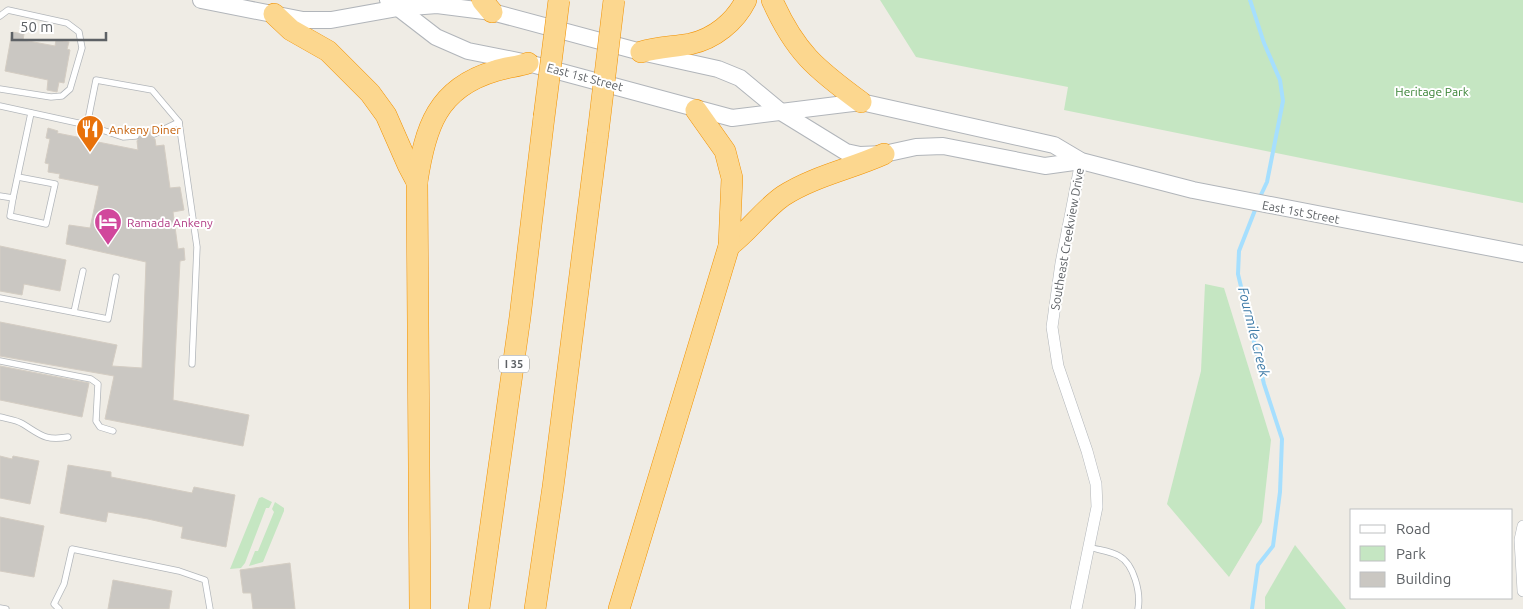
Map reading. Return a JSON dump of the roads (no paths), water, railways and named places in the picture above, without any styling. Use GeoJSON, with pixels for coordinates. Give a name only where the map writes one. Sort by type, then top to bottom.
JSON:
{"type":"FeatureCollection","features":[{"type":"Feature","properties":{"kind":"highway","name":"I 35"},"geometry":{"type":"LineString","coordinates":[[479,609],[519,326],[559,0]]}},
{"type":"Feature","properties":{"kind":"highway"},"geometry":{"type":"LineString","coordinates":[[535,609],[553,487],[614,0]]}},
{"type":"Feature","properties":{"kind":"highway"},"geometry":{"type":"LineString","coordinates":[[641,52],[656,47],[691,44],[726,27],[741,10],[746,0]]}},
{"type":"Feature","properties":{"kind":"highway"},"geometry":{"type":"LineString","coordinates":[[772,0],[783,26],[807,60],[861,102]]}},
{"type":"Feature","properties":{"kind":"highway"},"geometry":{"type":"LineString","coordinates":[[274,14],[291,30],[328,51],[370,93],[386,115],[417,182]]}},
{"type":"Feature","properties":{"kind":"highway"},"geometry":{"type":"LineString","coordinates":[[420,609],[417,182],[421,153],[429,124],[447,98],[474,80],[496,70],[513,69],[528,63]]}},
{"type":"Feature","properties":{"kind":"highway"},"geometry":{"type":"LineString","coordinates":[[619,609],[729,246],[732,178],[725,151],[696,110]]}},
{"type":"Feature","properties":{"kind":"highway"},"geometry":{"type":"LineString","coordinates":[[729,246],[748,231],[760,216],[782,197],[804,184],[857,166],[884,154]]}},
{"type":"Feature","properties":{"kind":"main road","name":"East 1st Street"},"geometry":{"type":"LineString","coordinates":[[201,0],[303,20],[331,20],[393,4],[487,6],[641,52],[697,63],[740,78],[781,112],[846,152],[860,155],[884,154],[916,147],[943,146],[1045,166],[1081,161]]}},
{"type":"Feature","properties":{"kind":"main road","name":"East 1st Street"},"geometry":{"type":"LineString","coordinates":[[393,4],[436,37],[468,51],[528,63],[621,86],[696,110],[732,118],[861,102],[1054,145],[1081,161],[1193,190],[1323,217],[1523,254]]}},
{"type":"Feature","properties":{"kind":"street","name":"Southeast Creekview Drive"},"geometry":{"type":"LineString","coordinates":[[1076,609],[1097,507],[1096,484],[1087,451],[1062,380],[1052,327],[1061,263],[1081,161]]}},
{"type":"Feature","properties":{"kind":"street"},"geometry":{"type":"LineString","coordinates":[[1523,526],[1520,540],[1523,592]]}},
{"type":"Feature","properties":{"kind":"lane"},"geometry":{"type":"LineString","coordinates":[[0,16],[8,10],[68,23],[79,32],[82,48],[70,88],[62,96],[51,97],[0,89]]}},
{"type":"Feature","properties":{"kind":"lane"},"geometry":{"type":"LineString","coordinates":[[87,125],[96,80],[152,90],[179,122],[197,247],[192,364]]}},
{"type":"Feature","properties":{"kind":"lane"},"geometry":{"type":"LineString","coordinates":[[0,106],[87,125],[123,137],[136,136]]}},
{"type":"Feature","properties":{"kind":"lane"},"geometry":{"type":"LineString","coordinates":[[18,177],[55,184],[46,224],[10,216],[31,113]]}},
{"type":"Feature","properties":{"kind":"lane"},"geometry":{"type":"LineString","coordinates":[[154,134],[179,122]]}},
{"type":"Feature","properties":{"kind":"lane"},"geometry":{"type":"LineString","coordinates":[[0,196],[13,198]]}},
{"type":"Feature","properties":{"kind":"lane"},"geometry":{"type":"LineString","coordinates":[[74,312],[83,271]]}},
{"type":"Feature","properties":{"kind":"lane"},"geometry":{"type":"LineString","coordinates":[[0,298],[108,318],[116,277]]}},
{"type":"Feature","properties":{"kind":"lane"},"geometry":{"type":"LineString","coordinates":[[0,361],[91,379],[98,384],[99,391],[96,421],[100,427],[113,431]]}},
{"type":"Feature","properties":{"kind":"lane"},"geometry":{"type":"LineString","coordinates":[[0,417],[22,423],[38,435],[49,438],[68,436]]}},
{"type":"Feature","properties":{"kind":"lane"},"geometry":{"type":"LineString","coordinates":[[1089,547],[1120,556],[1133,573],[1139,603],[1138,609]]}},
{"type":"Feature","properties":{"kind":"lane"},"geometry":{"type":"LineString","coordinates":[[48,609],[54,604],[64,584],[72,549],[179,571],[205,580],[210,609]]}},
{"type":"Feature","properties":{"kind":"lane"},"geometry":{"type":"LineString","coordinates":[[54,604],[59,609]]}},
{"type":"Feature","properties":{"kind":"lane"},"geometry":{"type":"LineString","coordinates":[[0,608],[6,609]]}},
{"type":"Feature","properties":{"kind":"waterway","name":"Fourmile Creek"},"geometry":{"type":"LineString","coordinates":[[1250,0],[1264,43],[1280,80],[1283,101],[1267,182],[1259,199]]}},
{"type":"Feature","properties":{"kind":"waterway","name":"Fourmile Creek"},"geometry":{"type":"LineString","coordinates":[[1252,609],[1258,565],[1273,546],[1280,492],[1282,439],[1264,384],[1238,274],[1239,251],[1257,205]]}},
{"type":"Feature","properties":{"kind":"place","name":"Ankeny Diner"},"geometry":{"type":"Point","coordinates":[90,153]}},
{"type":"Feature","properties":{"kind":"place","name":"Ramada Ankeny"},"geometry":{"type":"Point","coordinates":[108,246]}},
{"type":"Feature","properties":{"kind":"park label","name":"Heritage Park"},"geometry":{"type":"Point","coordinates":[1432,91]}}]}
